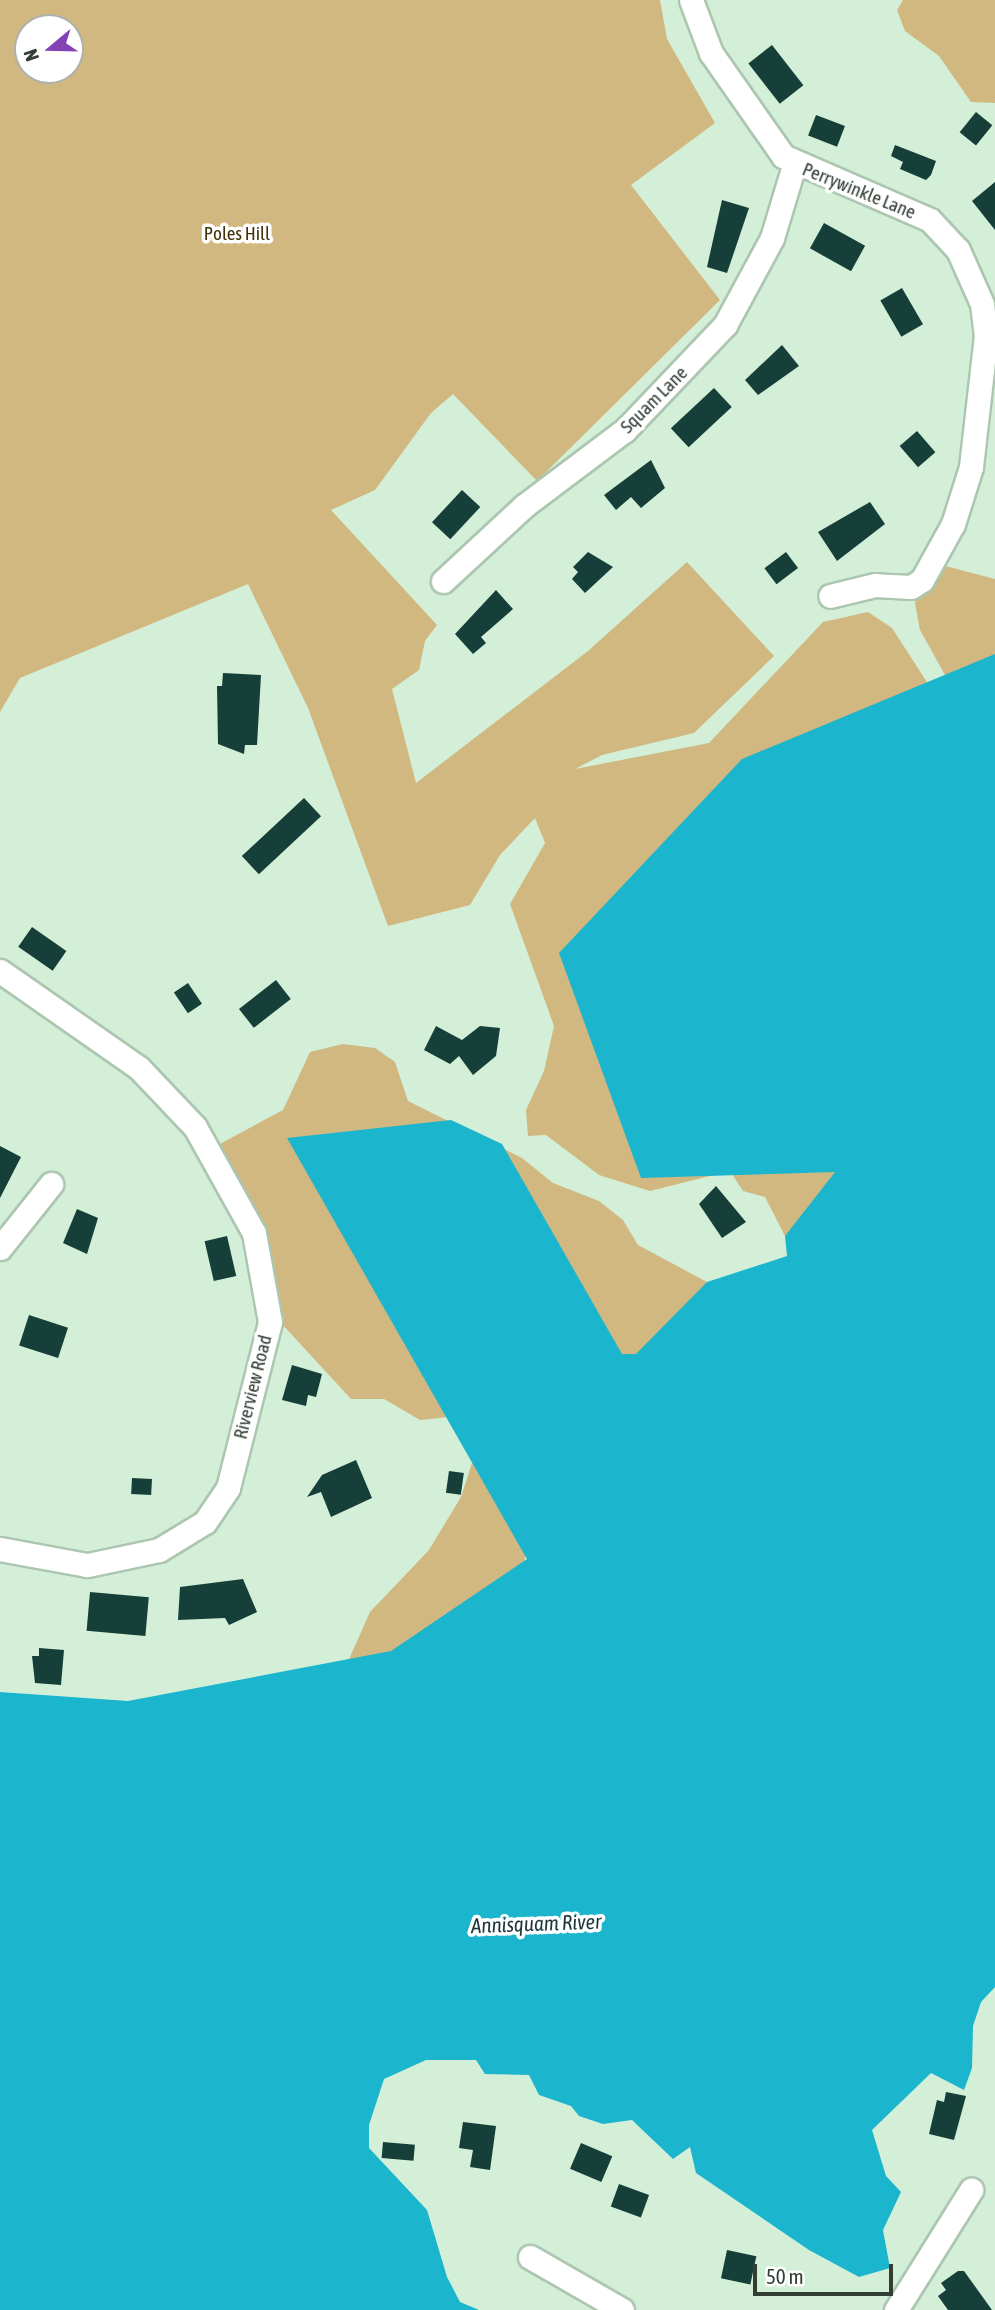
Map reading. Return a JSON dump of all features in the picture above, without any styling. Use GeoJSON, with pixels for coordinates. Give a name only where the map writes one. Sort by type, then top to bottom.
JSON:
{"type":"FeatureCollection","features":[{"type":"Feature","properties":{"kind":"street","name":"Perrywinkle Lane"},"geometry":{"type":"LineString","coordinates":[[691,0],[711,52],[770,142],[794,165],[939,228],[974,282],[986,335],[967,487],[922,580],[911,587],[875,585],[830,596]]}},
{"type":"Feature","properties":{"kind":"street","name":"Squam Lane"},"geometry":{"type":"LineString","coordinates":[[443,582],[524,506],[632,424],[725,325],[772,238],[794,165]]}},
{"type":"Feature","properties":{"kind":"street","name":"Riverview Road"},"geometry":{"type":"LineString","coordinates":[[0,971],[139,1068],[195,1127],[254,1233],[270,1322],[228,1488],[205,1522],[159,1550],[87,1565],[0,1549]]}},
{"type":"Feature","properties":{"kind":"street"},"geometry":{"type":"LineString","coordinates":[[0,1248],[51,1184]]}},
{"type":"Feature","properties":{"kind":"street"},"geometry":{"type":"LineString","coordinates":[[896,2310],[971,2190]]}},
{"type":"Feature","properties":{"kind":"street"},"geometry":{"type":"LineString","coordinates":[[530,2257],[622,2310]]}},
{"type":"Feature","properties":{"kind":"green space","name":"Poles Hill"},"geometry":{"type":"Polygon","coordinates":[[[0,0],[660,0],[667,39],[715,123],[631,185],[720,300],[537,481],[453,394],[431,413],[375,490],[331,510],[437,625],[425,641],[419,670],[392,689],[416,783],[588,651],[687,562],[774,656],[694,733],[602,755],[575,769],[709,743],[823,622],[868,612],[892,628],[945,710],[995,1067],[821,1200],[785,1236],[765,1197],[743,1191],[730,1171],[650,1191],[599,1175],[546,1135],[528,1136],[526,1110],[544,1071],[554,1026],[510,904],[545,843],[535,818],[500,855],[470,905],[388,926],[308,708],[248,584],[20,678],[0,712],[0,0]]]}},
{"type":"Feature","properties":{"kind":"green space"},"geometry":{"type":"Polygon","coordinates":[[[903,0],[995,0],[995,103],[971,102],[939,56],[905,31],[897,10],[903,0]]]}},
{"type":"Feature","properties":{"kind":"green space"},"geometry":{"type":"Polygon","coordinates":[[[945,566],[995,579],[995,765],[920,630],[915,603],[928,574],[945,566]]]}},
{"type":"Feature","properties":{"kind":"green space"},"geometry":{"type":"Polygon","coordinates":[[[343,1044],[375,1048],[395,1062],[408,1101],[522,1158],[553,1183],[599,1201],[623,1220],[638,1245],[707,1282],[529,1541],[521,1576],[442,1653],[346,1666],[370,1612],[429,1550],[461,1497],[473,1460],[469,1415],[420,1420],[384,1399],[351,1399],[281,1323],[255,1272],[218,1145],[283,1110],[310,1052],[343,1044]]]}},
{"type":"Feature","properties":{"kind":"water","name":"Annisquam River"},"geometry":{"type":"Polygon","coordinates":[[[995,654],[995,1987],[981,2002],[973,2026],[972,2068],[964,2090],[931,2073],[872,2130],[886,2176],[901,2192],[883,2230],[890,2268],[859,2277],[809,2250],[696,2173],[690,2147],[673,2159],[632,2120],[603,2124],[579,2116],[571,2106],[539,2095],[529,2075],[485,2074],[476,2060],[426,2060],[384,2079],[369,2125],[369,2148],[427,2210],[447,2277],[460,2302],[479,2310],[0,2310],[0,1692],[128,1701],[391,1651],[527,1559],[287,1138],[451,1120],[502,1144],[622,1354],[636,1354],[707,1282],[787,1256],[785,1236],[835,1172],[641,1178],[559,953],[742,759],[995,654]]]}},
{"type":"Feature","properties":{"kind":"building"},"geometry":{"type":"Polygon","coordinates":[[[772,45],[803,85],[780,104],[748,63],[772,45]]]}},
{"type":"Feature","properties":{"kind":"building"},"geometry":{"type":"Polygon","coordinates":[[[976,112],[992,125],[976,145],[960,132],[976,112]]]}},
{"type":"Feature","properties":{"kind":"building"},"geometry":{"type":"Polygon","coordinates":[[[816,115],[845,126],[837,147],[808,136],[816,115]]]}},
{"type":"Feature","properties":{"kind":"building"},"geometry":{"type":"Polygon","coordinates":[[[895,145],[936,161],[931,175],[926,180],[900,169],[903,162],[891,156],[895,145]]]}},
{"type":"Feature","properties":{"kind":"building"},"geometry":{"type":"Polygon","coordinates":[[[995,182],[995,230],[972,201],[995,182]]]}},
{"type":"Feature","properties":{"kind":"building"},"geometry":{"type":"Polygon","coordinates":[[[722,200],[749,208],[727,273],[707,267],[722,200]]]}},
{"type":"Feature","properties":{"kind":"building"},"geometry":{"type":"Polygon","coordinates":[[[824,223],[865,246],[851,271],[810,248],[824,223]]]}},
{"type":"Feature","properties":{"kind":"building"},"geometry":{"type":"Polygon","coordinates":[[[902,288],[923,324],[901,337],[880,300],[902,288]]]}},
{"type":"Feature","properties":{"kind":"building"},"geometry":{"type":"Polygon","coordinates":[[[782,345],[799,366],[758,395],[745,380],[782,345]]]}},
{"type":"Feature","properties":{"kind":"building"},"geometry":{"type":"Polygon","coordinates":[[[714,388],[732,407],[689,447],[671,428],[714,388]]]}},
{"type":"Feature","properties":{"kind":"building"},"geometry":{"type":"Polygon","coordinates":[[[917,431],[935,452],[918,467],[900,446],[917,431]]]}},
{"type":"Feature","properties":{"kind":"building"},"geometry":{"type":"Polygon","coordinates":[[[651,460],[665,488],[641,508],[631,497],[616,510],[604,495],[651,460]]]}},
{"type":"Feature","properties":{"kind":"building"},"geometry":{"type":"Polygon","coordinates":[[[462,490],[480,507],[450,539],[432,522],[462,490]]]}},
{"type":"Feature","properties":{"kind":"building"},"geometry":{"type":"Polygon","coordinates":[[[870,502],[885,524],[837,561],[818,532],[870,502]]]}},
{"type":"Feature","properties":{"kind":"building"},"geometry":{"type":"Polygon","coordinates":[[[588,552],[613,567],[585,593],[572,579],[578,572],[573,567],[588,552]]]}},
{"type":"Feature","properties":{"kind":"building"},"geometry":{"type":"Polygon","coordinates":[[[786,552],[798,568],[776,584],[764,568],[786,552]]]}},
{"type":"Feature","properties":{"kind":"building"},"geometry":{"type":"Polygon","coordinates":[[[496,590],[513,609],[481,637],[486,643],[473,654],[455,634],[496,590]]]}},
{"type":"Feature","properties":{"kind":"building"},"geometry":{"type":"Polygon","coordinates":[[[223,673],[261,675],[257,745],[245,745],[244,754],[218,744],[217,686],[222,686],[223,673]]]}},
{"type":"Feature","properties":{"kind":"building"},"geometry":{"type":"Polygon","coordinates":[[[304,798],[321,816],[259,874],[242,856],[304,798]]]}},
{"type":"Feature","properties":{"kind":"building"},"geometry":{"type":"Polygon","coordinates":[[[32,927],[66,951],[53,971],[18,947],[32,927]]]}},
{"type":"Feature","properties":{"kind":"building"},"geometry":{"type":"Polygon","coordinates":[[[276,980],[291,999],[254,1028],[239,1009],[276,980]]]}},
{"type":"Feature","properties":{"kind":"building"},"geometry":{"type":"Polygon","coordinates":[[[188,983],[202,1004],[188,1013],[174,993],[188,983]]]}},
{"type":"Feature","properties":{"kind":"building"},"geometry":{"type":"Polygon","coordinates":[[[436,1026],[462,1040],[480,1026],[500,1028],[496,1056],[473,1075],[459,1056],[450,1064],[424,1050],[436,1026]]]}},
{"type":"Feature","properties":{"kind":"building"},"geometry":{"type":"Polygon","coordinates":[[[0,1146],[21,1157],[0,1198],[0,1146]]]}},
{"type":"Feature","properties":{"kind":"building"},"geometry":{"type":"Polygon","coordinates":[[[716,1186],[746,1222],[722,1238],[699,1204],[716,1186]]]}},
{"type":"Feature","properties":{"kind":"building"},"geometry":{"type":"Polygon","coordinates":[[[77,1209],[98,1218],[87,1254],[63,1243],[77,1209]]]}},
{"type":"Feature","properties":{"kind":"building"},"geometry":{"type":"Polygon","coordinates":[[[227,1236],[236,1276],[214,1281],[205,1241],[227,1236]]]}},
{"type":"Feature","properties":{"kind":"building"},"geometry":{"type":"Polygon","coordinates":[[[29,1315],[68,1328],[58,1358],[19,1345],[29,1315]]]}},
{"type":"Feature","properties":{"kind":"building"},"geometry":{"type":"Polygon","coordinates":[[[292,1365],[322,1374],[316,1397],[308,1395],[306,1406],[282,1400],[292,1365]]]}},
{"type":"Feature","properties":{"kind":"building"},"geometry":{"type":"Polygon","coordinates":[[[356,1460],[372,1498],[331,1517],[321,1492],[307,1497],[322,1475],[356,1460]]]}},
{"type":"Feature","properties":{"kind":"building"},"geometry":{"type":"Polygon","coordinates":[[[449,1471],[464,1473],[461,1495],[446,1493],[449,1471]]]}},
{"type":"Feature","properties":{"kind":"building"},"geometry":{"type":"Polygon","coordinates":[[[132,1478],[152,1479],[151,1495],[131,1494],[132,1478]]]}},
{"type":"Feature","properties":{"kind":"building"},"geometry":{"type":"Polygon","coordinates":[[[243,1579],[257,1612],[229,1625],[225,1618],[178,1620],[180,1587],[243,1579]]]}},
{"type":"Feature","properties":{"kind":"building"},"geometry":{"type":"Polygon","coordinates":[[[90,1592],[149,1597],[145,1636],[87,1631],[90,1592]]]}},
{"type":"Feature","properties":{"kind":"building"},"geometry":{"type":"Polygon","coordinates":[[[39,1648],[64,1650],[61,1685],[35,1683],[32,1656],[39,1656],[39,1648]]]}},
{"type":"Feature","properties":{"kind":"building"},"geometry":{"type":"Polygon","coordinates":[[[946,2092],[966,2096],[954,2140],[929,2134],[937,2100],[944,2102],[946,2092]]]}},
{"type":"Feature","properties":{"kind":"building"},"geometry":{"type":"Polygon","coordinates":[[[463,2122],[496,2126],[490,2170],[470,2167],[473,2150],[459,2148],[463,2122]]]}},
{"type":"Feature","properties":{"kind":"building"},"geometry":{"type":"Polygon","coordinates":[[[383,2142],[415,2145],[413,2161],[382,2158],[383,2142]]]}},
{"type":"Feature","properties":{"kind":"building"},"geometry":{"type":"Polygon","coordinates":[[[581,2143],[612,2156],[601,2182],[570,2169],[581,2143]]]}},
{"type":"Feature","properties":{"kind":"building"},"geometry":{"type":"Polygon","coordinates":[[[619,2184],[649,2195],[641,2217],[611,2207],[619,2184]]]}},
{"type":"Feature","properties":{"kind":"building"},"geometry":{"type":"Polygon","coordinates":[[[727,2250],[756,2256],[750,2285],[721,2278],[727,2250]]]}},
{"type":"Feature","properties":{"kind":"building"},"geometry":{"type":"Polygon","coordinates":[[[958,2271],[964,2271],[992,2310],[948,2310],[938,2296],[946,2290],[941,2283],[958,2271]]]}}]}
